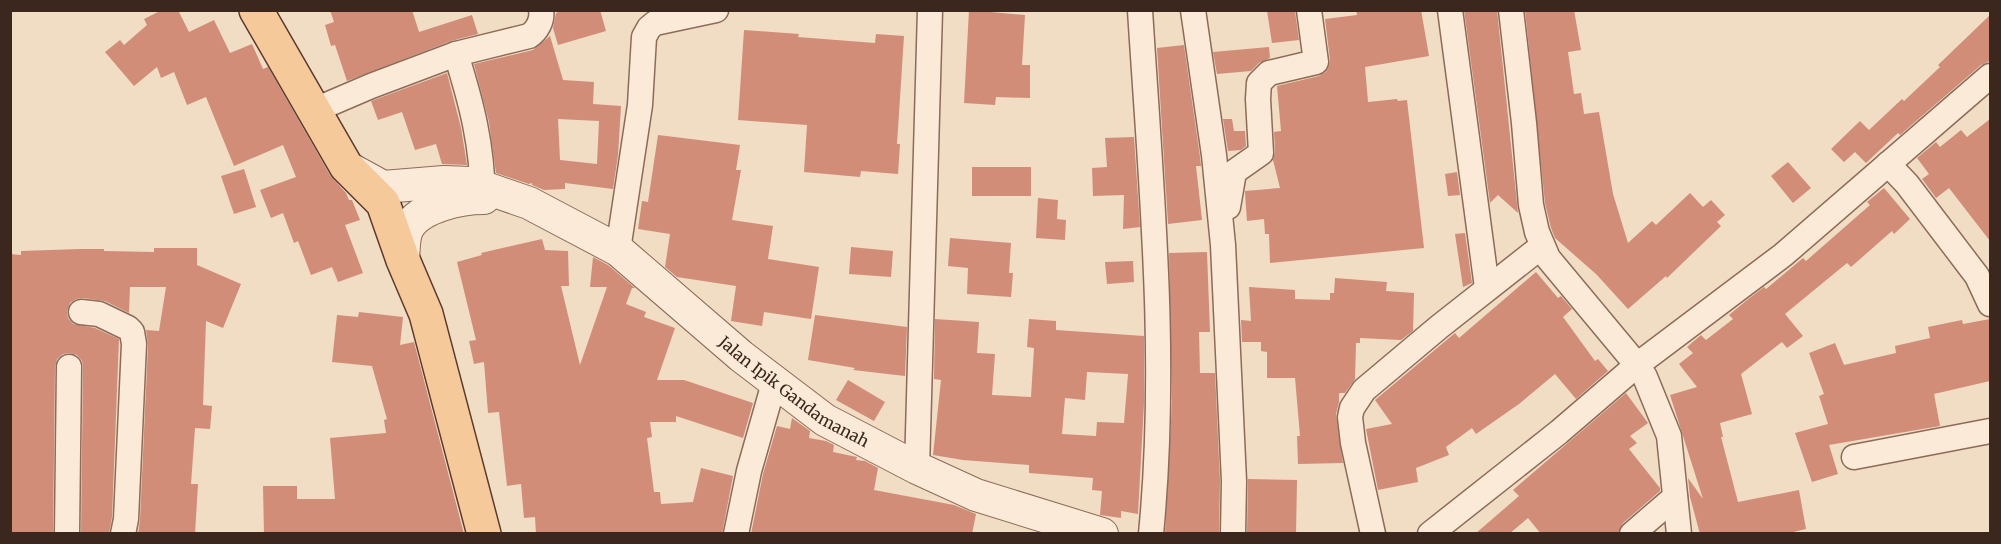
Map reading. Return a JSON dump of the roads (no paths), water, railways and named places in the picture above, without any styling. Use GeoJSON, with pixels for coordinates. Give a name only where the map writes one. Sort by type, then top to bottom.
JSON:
{"type":"FeatureCollection","features":[{"type":"Feature","properties":{"kind":"main road"},"geometry":{"type":"LineString","coordinates":[[256,10],[346,166],[383,203],[403,260],[426,314],[484,534]]}},
{"type":"Feature","properties":{"kind":"street"},"geometry":{"type":"LineString","coordinates":[[315,110],[456,54],[529,36],[535,33],[542,17],[541,10]]}},
{"type":"Feature","properties":{"kind":"street"},"geometry":{"type":"LineString","coordinates":[[618,249],[640,105],[644,37],[655,23],[716,10]]}},
{"type":"Feature","properties":{"kind":"street"},"geometry":{"type":"LineString","coordinates":[[917,468],[930,10]]}},
{"type":"Feature","properties":{"kind":"street"},"geometry":{"type":"LineString","coordinates":[[1140,10],[1158,280],[1158,452],[1151,534]]}},
{"type":"Feature","properties":{"kind":"street"},"geometry":{"type":"LineString","coordinates":[[1193,10],[1214,155],[1223,245],[1234,481],[1233,534]]}},
{"type":"Feature","properties":{"kind":"street"},"geometry":{"type":"LineString","coordinates":[[1223,245],[1232,177],[1237,169],[1261,153],[1259,83],[1269,73],[1317,62],[1309,10]]}},
{"type":"Feature","properties":{"kind":"street"},"geometry":{"type":"LineString","coordinates":[[1450,10],[1487,288]]}},
{"type":"Feature","properties":{"kind":"street"},"geometry":{"type":"LineString","coordinates":[[1511,10],[1531,205],[1542,246],[1548,258],[1637,365],[1645,378],[1669,436],[1679,534]]}},
{"type":"Feature","properties":{"kind":"street"},"geometry":{"type":"LineString","coordinates":[[456,54],[478,134],[483,192]]}},
{"type":"Feature","properties":{"kind":"street"},"geometry":{"type":"LineString","coordinates":[[1430,534],[1559,432],[1637,365],[1783,255],[1990,76]]}},
{"type":"Feature","properties":{"kind":"street"},"geometry":{"type":"LineString","coordinates":[[1888,164],[1907,184],[1977,276],[1990,304]]}},
{"type":"Feature","properties":{"kind":"street","name":"Jalan Ipik Gandamanah"},"geometry":{"type":"LineString","coordinates":[[346,166],[383,187],[444,182],[530,203],[618,249],[774,383],[825,420],[917,468],[976,495],[1061,527],[1102,534]]}},
{"type":"Feature","properties":{"kind":"street","name":"Jalan Ipik Gandamanah"},"geometry":{"type":"LineString","coordinates":[[403,260],[404,240],[413,221],[442,204],[483,192]]}},
{"type":"Feature","properties":{"kind":"street"},"geometry":{"type":"LineString","coordinates":[[1372,534],[1353,443],[1350,417],[1352,408],[1364,390],[1487,288],[1542,246]]}},
{"type":"Feature","properties":{"kind":"street"},"geometry":{"type":"LineString","coordinates":[[81,312],[99,314],[132,332],[134,344],[126,519],[123,534]]}},
{"type":"Feature","properties":{"kind":"street"},"geometry":{"type":"LineString","coordinates":[[67,534],[69,367]]}},
{"type":"Feature","properties":{"kind":"street"},"geometry":{"type":"LineString","coordinates":[[736,534],[749,471],[774,383]]}},
{"type":"Feature","properties":{"kind":"street"},"geometry":{"type":"LineString","coordinates":[[1854,457],[1990,431]]}},
{"type":"Feature","properties":{"kind":"street"},"geometry":{"type":"LineString","coordinates":[[1632,534],[1675,497]]}}]}
